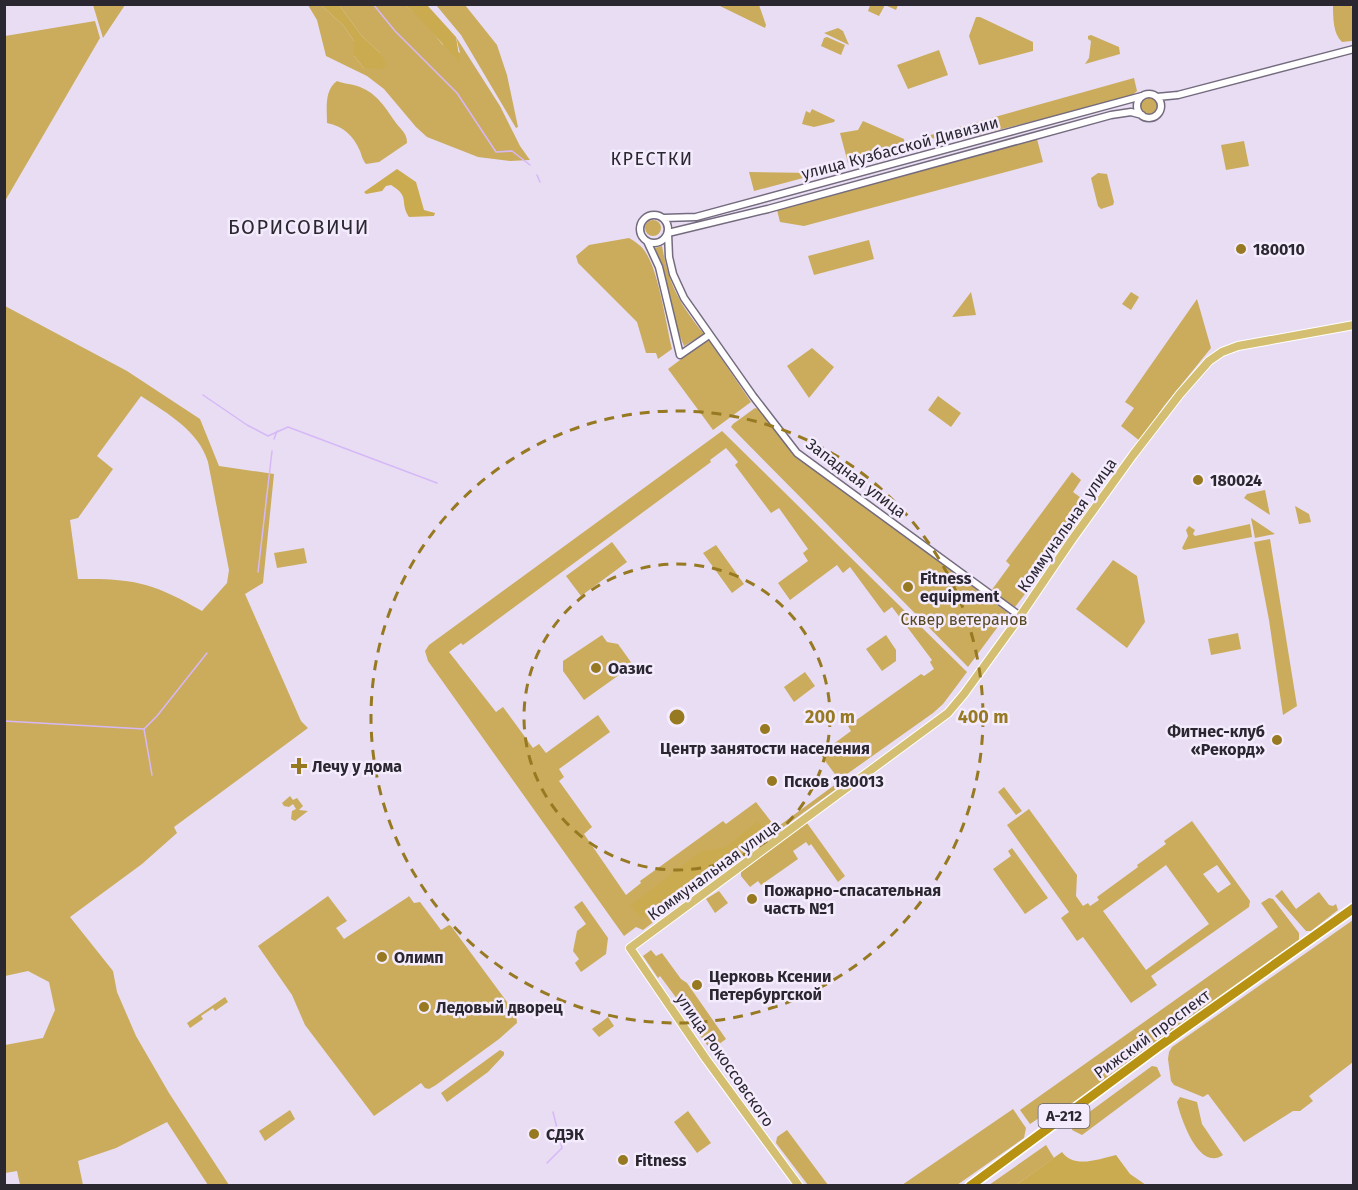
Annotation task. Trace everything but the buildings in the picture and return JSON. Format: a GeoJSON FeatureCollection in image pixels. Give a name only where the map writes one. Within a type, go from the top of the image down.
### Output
{"type":"FeatureCollection","features":[{"type":"Feature","properties":{"kind":"highway","name":"Рижский проспект"},"geometry":{"type":"LineString","coordinates":[[970,1185],[1353,908]]}},
{"type":"Feature","properties":{"kind":"main road","name":"Коммунальная улица"},"geometry":{"type":"LineString","coordinates":[[630,948],[943,717],[964,694],[1133,455],[1180,394],[1212,358],[1229,349],[1254,342],[1353,325]]}},
{"type":"Feature","properties":{"kind":"main road","name":"улица Рокоссовского"},"geometry":{"type":"LineString","coordinates":[[630,948],[706,1059],[799,1185]]}},
{"type":"Feature","properties":{"kind":"street","name":"улица Кузбасской Дивизии"},"geometry":{"type":"LineString","coordinates":[[664,218],[696,217],[1142,96],[1178,95],[1353,49]]}},
{"type":"Feature","properties":{"kind":"street","name":"улица Кузбасской Дивизии"},"geometry":{"type":"LineString","coordinates":[[668,233],[768,209],[1111,115],[1131,112],[1153,117],[1178,95]]}},
{"type":"Feature","properties":{"kind":"street"},"geometry":{"type":"LineString","coordinates":[[1142,96],[1138,105],[1142,115]]}},
{"type":"Feature","properties":{"kind":"street"},"geometry":{"type":"LineString","coordinates":[[1157,97],[1161,108]]}},
{"type":"Feature","properties":{"kind":"street"},"geometry":{"type":"LineString","coordinates":[[647,241],[661,242],[668,233],[664,218],[653,214],[648,215],[641,221],[641,235],[647,241],[659,267],[680,355],[709,335]]}},
{"type":"Feature","properties":{"kind":"street","name":"Западная улица"},"geometry":{"type":"LineString","coordinates":[[668,233],[669,257],[673,274],[688,305],[797,453],[1020,616]]}},
{"type":"Feature","properties":{"kind":"green space"},"geometry":{"type":"Polygon","coordinates":[[[871,4],[898,5],[896,10],[885,5],[879,16],[868,11],[871,4]]]}},
{"type":"Feature","properties":{"kind":"green space"},"geometry":{"type":"Polygon","coordinates":[[[1333,4],[1351,5],[1354,15],[1352,41],[1342,42],[1339,39],[1334,25],[1333,4]]]}},
{"type":"Feature","properties":{"kind":"green space"},"geometry":{"type":"Polygon","coordinates":[[[93,5],[125,5],[103,38],[93,5]]]}},
{"type":"Feature","properties":{"kind":"green space"},"geometry":{"type":"Polygon","coordinates":[[[308,5],[321,5],[343,25],[354,41],[354,56],[364,68],[380,53],[362,36],[339,5],[405,5],[424,21],[442,44],[460,53],[456,37],[500,106],[520,146],[530,160],[510,161],[478,157],[427,137],[384,89],[367,76],[326,56],[317,20],[308,5]]]}},
{"type":"Feature","properties":{"kind":"green space"},"geometry":{"type":"Polygon","coordinates":[[[436,5],[465,5],[497,45],[507,75],[518,127],[516,128],[461,35],[436,5]]]}},
{"type":"Feature","properties":{"kind":"green space"},"geometry":{"type":"Polygon","coordinates":[[[759,5],[765,28],[720,6],[759,5]]]}},
{"type":"Feature","properties":{"kind":"green space"},"geometry":{"type":"Polygon","coordinates":[[[976,17],[1033,42],[1033,51],[979,65],[969,36],[976,17]]]}},
{"type":"Feature","properties":{"kind":"green space"},"geometry":{"type":"Polygon","coordinates":[[[95,21],[100,38],[5,201],[5,36],[95,21]]]}},
{"type":"Feature","properties":{"kind":"green space"},"geometry":{"type":"Polygon","coordinates":[[[838,28],[843,31],[849,45],[824,33],[838,28]]]}},
{"type":"Feature","properties":{"kind":"green space"},"geometry":{"type":"Polygon","coordinates":[[[1091,35],[1119,47],[1120,54],[1085,64],[1089,58],[1091,41],[1088,36],[1091,35]]]}},
{"type":"Feature","properties":{"kind":"green space"},"geometry":{"type":"Polygon","coordinates":[[[827,37],[845,45],[841,55],[821,46],[824,38],[827,37]]]}},
{"type":"Feature","properties":{"kind":"green space"},"geometry":{"type":"Polygon","coordinates":[[[939,50],[948,75],[908,89],[897,65],[939,50]]]}},
{"type":"Feature","properties":{"kind":"green space"},"geometry":{"type":"Polygon","coordinates":[[[1134,78],[1137,91],[1130,97],[946,143],[927,136],[1134,78]]]}},
{"type":"Feature","properties":{"kind":"green space"},"geometry":{"type":"Polygon","coordinates":[[[337,81],[360,87],[377,98],[404,132],[407,143],[379,162],[366,164],[351,136],[338,126],[327,123],[328,95],[337,81]]]}},
{"type":"Feature","properties":{"kind":"green space"},"geometry":{"type":"Polygon","coordinates":[[[1149,97],[1155,100],[1158,106],[1155,112],[1149,115],[1143,112],[1140,106],[1143,100],[1149,97]]]}},
{"type":"Feature","properties":{"kind":"green space"},"geometry":{"type":"Polygon","coordinates":[[[812,109],[835,120],[834,122],[814,127],[802,124],[806,111],[810,113],[812,109]]]}},
{"type":"Feature","properties":{"kind":"green space"},"geometry":{"type":"Polygon","coordinates":[[[863,121],[904,139],[905,146],[848,163],[840,133],[858,130],[863,121]]]}},
{"type":"Feature","properties":{"kind":"green space"},"geometry":{"type":"Polygon","coordinates":[[[1037,139],[1043,162],[804,226],[780,222],[776,206],[1037,139]]]}},
{"type":"Feature","properties":{"kind":"green space"},"geometry":{"type":"Polygon","coordinates":[[[1244,141],[1249,166],[1226,170],[1221,145],[1244,141]]]}},
{"type":"Feature","properties":{"kind":"green space"},"geometry":{"type":"Polygon","coordinates":[[[749,172],[815,173],[818,174],[754,191],[749,172]]]}},
{"type":"Feature","properties":{"kind":"green space"},"geometry":{"type":"Polygon","coordinates":[[[1098,173],[1107,174],[1114,202],[1113,205],[1101,209],[1098,206],[1091,178],[1098,173]]]}},
{"type":"Feature","properties":{"kind":"green space"},"geometry":{"type":"Polygon","coordinates":[[[653,220],[661,228],[653,236],[645,228],[653,220]]]}},
{"type":"Feature","properties":{"kind":"green space"},"geometry":{"type":"Polygon","coordinates":[[[629,238],[643,248],[651,262],[662,299],[672,349],[658,359],[656,353],[646,353],[637,322],[578,263],[576,256],[589,245],[629,238]]]}},
{"type":"Feature","properties":{"kind":"green space"},"geometry":{"type":"Polygon","coordinates":[[[869,240],[874,259],[814,275],[808,256],[869,240]]]}},
{"type":"Feature","properties":{"kind":"green space"},"geometry":{"type":"Polygon","coordinates":[[[662,246],[676,293],[704,334],[684,346],[675,322],[655,248],[662,246]]]}},
{"type":"Feature","properties":{"kind":"green space"},"geometry":{"type":"Polygon","coordinates":[[[971,292],[976,315],[952,317],[971,292]]]}},
{"type":"Feature","properties":{"kind":"green space"},"geometry":{"type":"Polygon","coordinates":[[[1131,292],[1139,297],[1131,310],[1122,304],[1131,292]]]}},
{"type":"Feature","properties":{"kind":"green space"},"geometry":{"type":"Polygon","coordinates":[[[1197,299],[1211,348],[1164,406],[1140,441],[1121,426],[1134,408],[1125,402],[1197,299]]]}},
{"type":"Feature","properties":{"kind":"green space"},"geometry":{"type":"Polygon","coordinates":[[[5,306],[127,371],[200,419],[219,466],[274,474],[263,583],[245,594],[301,721],[308,728],[174,827],[177,833],[142,864],[70,917],[113,971],[117,992],[136,1036],[169,1093],[229,1185],[208,1185],[167,1122],[116,1148],[78,1161],[83,1185],[20,1185],[17,1171],[5,1173],[5,1045],[43,1038],[55,1010],[49,982],[28,971],[5,976],[5,306]],[[141,396],[97,456],[113,469],[78,518],[70,520],[78,579],[129,581],[143,584],[170,594],[202,611],[227,583],[229,570],[208,462],[204,451],[190,432],[141,396]]]}},
{"type":"Feature","properties":{"kind":"green space"},"geometry":{"type":"Polygon","coordinates":[[[708,339],[751,402],[713,430],[668,369],[708,339]]]}},
{"type":"Feature","properties":{"kind":"green space"},"geometry":{"type":"Polygon","coordinates":[[[812,348],[834,367],[809,398],[787,366],[812,348]]]}},
{"type":"Feature","properties":{"kind":"green space"},"geometry":{"type":"Polygon","coordinates":[[[938,396],[961,413],[951,427],[928,410],[938,396]]]}},
{"type":"Feature","properties":{"kind":"green space","name":"Сквер ветеранов"},"geometry":{"type":"Polygon","coordinates":[[[755,408],[762,410],[797,457],[1008,613],[968,667],[731,427],[755,408]]]}},
{"type":"Feature","properties":{"kind":"green space"},"geometry":{"type":"Polygon","coordinates":[[[722,431],[967,672],[943,704],[847,774],[850,779],[717,875],[713,870],[674,899],[677,904],[643,930],[636,927],[624,936],[428,661],[425,651],[429,645],[722,431]],[[726,448],[710,460],[711,462],[463,645],[461,643],[449,652],[496,712],[503,707],[533,748],[539,744],[546,753],[598,715],[610,732],[559,769],[564,777],[559,781],[592,827],[584,834],[626,895],[641,883],[640,881],[723,821],[726,824],[756,802],[776,828],[840,781],[820,754],[851,731],[848,726],[921,674],[924,676],[934,669],[930,662],[932,660],[892,607],[884,613],[850,567],[843,573],[837,565],[790,600],[778,583],[808,561],[803,553],[808,549],[779,508],[771,513],[735,465],[738,462],[726,448]]]}},
{"type":"Feature","properties":{"kind":"green space"},"geometry":{"type":"Polygon","coordinates":[[[1072,472],[1081,480],[1073,492],[1092,506],[1015,607],[991,591],[1010,565],[1006,561],[1072,472]]]}},
{"type":"Feature","properties":{"kind":"green space"},"geometry":{"type":"Polygon","coordinates":[[[1265,490],[1270,515],[1244,498],[1247,494],[1265,490]]]}},
{"type":"Feature","properties":{"kind":"green space"},"geometry":{"type":"Polygon","coordinates":[[[1295,506],[1309,514],[1311,522],[1299,524],[1295,506]]]}},
{"type":"Feature","properties":{"kind":"green space"},"geometry":{"type":"Polygon","coordinates":[[[1251,518],[1275,534],[1255,538],[1251,518]]]}},
{"type":"Feature","properties":{"kind":"green space"},"geometry":{"type":"Polygon","coordinates":[[[1250,524],[1252,537],[1184,550],[1182,548],[1188,536],[1186,530],[1189,526],[1195,530],[1193,534],[1195,536],[1250,524]]]}},
{"type":"Feature","properties":{"kind":"green space"},"geometry":{"type":"Polygon","coordinates":[[[1270,539],[1297,706],[1283,715],[1269,620],[1254,542],[1270,539]]]}},
{"type":"Feature","properties":{"kind":"green space"},"geometry":{"type":"Polygon","coordinates":[[[612,542],[627,562],[581,596],[566,576],[612,542]]]}},
{"type":"Feature","properties":{"kind":"green space"},"geometry":{"type":"Polygon","coordinates":[[[716,545],[744,584],[732,593],[703,553],[716,545]]]}},
{"type":"Feature","properties":{"kind":"green space"},"geometry":{"type":"Polygon","coordinates":[[[304,548],[307,563],[277,568],[274,553],[304,548]]]}},
{"type":"Feature","properties":{"kind":"green space"},"geometry":{"type":"Polygon","coordinates":[[[1113,560],[1137,576],[1145,622],[1127,648],[1076,609],[1113,560]]]}},
{"type":"Feature","properties":{"kind":"green space"},"geometry":{"type":"Polygon","coordinates":[[[1238,633],[1241,649],[1211,655],[1208,639],[1238,633]]]}},
{"type":"Feature","properties":{"kind":"green space","name":"Оазис"},"geometry":{"type":"Polygon","coordinates":[[[602,635],[607,642],[618,644],[633,665],[584,700],[563,671],[563,661],[602,635]]]}},
{"type":"Feature","properties":{"kind":"green space"},"geometry":{"type":"Polygon","coordinates":[[[886,635],[896,650],[896,661],[882,671],[866,649],[886,635]]]}},
{"type":"Feature","properties":{"kind":"green space"},"geometry":{"type":"Polygon","coordinates":[[[805,672],[815,686],[794,702],[784,687],[805,672]]]}},
{"type":"Feature","properties":{"kind":"green space"},"geometry":{"type":"Polygon","coordinates":[[[1004,787],[1022,811],[1016,815],[998,792],[1004,787]]]}},
{"type":"Feature","properties":{"kind":"green space"},"geometry":{"type":"Polygon","coordinates":[[[290,796],[293,800],[297,798],[303,806],[299,810],[308,811],[295,821],[291,819],[292,811],[296,809],[293,804],[289,807],[282,803],[290,796]]]}},
{"type":"Feature","properties":{"kind":"green space"},"geometry":{"type":"Polygon","coordinates":[[[1029,809],[1077,875],[1076,896],[1083,906],[1088,903],[1090,906],[1099,900],[1097,897],[1166,844],[1164,841],[1192,821],[1250,901],[1249,907],[1151,976],[1157,985],[1131,1003],[1083,937],[1077,941],[1061,918],[1069,912],[1007,825],[1029,809]],[[1166,865],[1103,911],[1146,970],[1209,924],[1166,865]],[[1217,865],[1203,874],[1218,893],[1231,884],[1217,865]]]}},
{"type":"Feature","properties":{"kind":"green space"},"geometry":{"type":"Polygon","coordinates":[[[807,823],[845,876],[838,882],[811,844],[809,846],[806,842],[793,851],[798,859],[761,885],[758,881],[750,887],[741,876],[741,870],[807,823]]]}},
{"type":"Feature","properties":{"kind":"green space"},"geometry":{"type":"Polygon","coordinates":[[[1012,848],[1048,898],[1025,914],[993,869],[1011,856],[1008,851],[1012,848]]]}},
{"type":"Feature","properties":{"kind":"green space"},"geometry":{"type":"Polygon","coordinates":[[[1282,890],[1296,909],[1319,892],[1329,905],[1336,904],[1338,910],[1311,931],[1306,931],[1275,896],[1282,890]]]}},
{"type":"Feature","properties":{"kind":"green space"},"geometry":{"type":"Polygon","coordinates":[[[719,891],[728,903],[715,913],[706,899],[719,891]]]}},
{"type":"Feature","properties":{"kind":"green space"},"geometry":{"type":"Polygon","coordinates":[[[328,896],[347,921],[336,928],[344,939],[409,896],[414,903],[420,902],[441,930],[451,926],[516,1014],[517,1023],[436,1085],[429,1089],[421,1083],[374,1116],[305,1025],[292,995],[258,946],[328,896]]]}},
{"type":"Feature","properties":{"kind":"green space"},"geometry":{"type":"Polygon","coordinates":[[[1269,898],[1273,899],[1299,933],[1299,940],[1066,1108],[1060,1104],[1030,1124],[1020,1110],[1278,927],[1261,903],[1269,898]]]}},
{"type":"Feature","properties":{"kind":"green space"},"geometry":{"type":"Polygon","coordinates":[[[582,901],[608,938],[606,954],[581,972],[575,963],[579,959],[573,951],[577,931],[586,924],[574,907],[582,901]]]}},
{"type":"Feature","properties":{"kind":"green space"},"geometry":{"type":"Polygon","coordinates":[[[1353,920],[1353,1062],[1309,1096],[1313,1101],[1300,1111],[1293,1111],[1244,1142],[1208,1094],[1203,1097],[1174,1085],[1171,1081],[1169,1052],[1172,1047],[1353,920]]]}},
{"type":"Feature","properties":{"kind":"green space"},"geometry":{"type":"Polygon","coordinates":[[[651,950],[656,956],[662,953],[681,979],[687,983],[726,1039],[711,1050],[689,1022],[692,1019],[643,956],[651,950]]]}},
{"type":"Feature","properties":{"kind":"green space"},"geometry":{"type":"Polygon","coordinates":[[[225,997],[228,1002],[215,1011],[213,1008],[201,1016],[203,1019],[190,1028],[187,1023],[225,997]]]}},
{"type":"Feature","properties":{"kind":"green space"},"geometry":{"type":"Polygon","coordinates":[[[608,1017],[614,1026],[599,1037],[592,1029],[608,1017]]]}},
{"type":"Feature","properties":{"kind":"green space"},"geometry":{"type":"Polygon","coordinates":[[[500,1050],[504,1052],[504,1055],[488,1072],[447,1102],[441,1093],[500,1050]]]}},
{"type":"Feature","properties":{"kind":"green space"},"geometry":{"type":"Polygon","coordinates":[[[1152,1066],[1157,1067],[1161,1076],[1082,1135],[1072,1130],[1073,1124],[1152,1066]]]}},
{"type":"Feature","properties":{"kind":"green space"},"geometry":{"type":"Polygon","coordinates":[[[1180,1097],[1197,1102],[1202,1124],[1223,1155],[1214,1158],[1206,1156],[1199,1150],[1182,1120],[1177,1102],[1180,1097]]]}},
{"type":"Feature","properties":{"kind":"green space"},"geometry":{"type":"Polygon","coordinates":[[[1013,1109],[1026,1128],[1024,1138],[957,1185],[902,1185],[1013,1109]]]}},
{"type":"Feature","properties":{"kind":"green space"},"geometry":{"type":"Polygon","coordinates":[[[290,1110],[295,1119],[265,1141],[259,1131],[290,1110]]]}},
{"type":"Feature","properties":{"kind":"green space"},"geometry":{"type":"Polygon","coordinates":[[[688,1111],[711,1143],[697,1153],[674,1122],[688,1111]]]}},
{"type":"Feature","properties":{"kind":"green space"},"geometry":{"type":"Polygon","coordinates":[[[787,1130],[828,1185],[808,1185],[776,1143],[777,1137],[787,1130]]]}},
{"type":"Feature","properties":{"kind":"green space"},"geometry":{"type":"Polygon","coordinates":[[[1046,1145],[1054,1158],[1016,1185],[989,1185],[1046,1145]]]}},
{"type":"Feature","properties":{"kind":"shaded area"},"geometry":{"type":"Polygon","coordinates":[[[321,5],[339,5],[362,36],[380,53],[386,64],[383,69],[364,68],[354,56],[354,41],[343,25],[321,5]]]}},
{"type":"Feature","properties":{"kind":"shaded area"},"geometry":{"type":"Polygon","coordinates":[[[405,5],[427,5],[456,37],[460,62],[419,18],[405,5]]]}},
{"type":"Feature","properties":{"kind":"shaded area"},"geometry":{"type":"Polygon","coordinates":[[[397,169],[416,182],[424,210],[435,213],[434,216],[409,217],[403,196],[391,185],[386,186],[382,191],[366,194],[364,192],[397,169]]]}},
{"type":"Feature","properties":{"kind":"shaded area"},"geometry":{"type":"Polygon","coordinates":[[[757,822],[766,829],[642,918],[630,906],[700,852],[726,847],[757,822]]]}},
{"type":"Feature","properties":{"kind":"shaded area"},"geometry":{"type":"Polygon","coordinates":[[[1062,1152],[1073,1160],[1080,1161],[1116,1155],[1130,1174],[1146,1185],[1016,1185],[1062,1152]]]}},
{"type":"Feature","properties":{"kind":"waterway"},"geometry":{"type":"LineString","coordinates":[[373,4],[395,31],[457,93],[496,152],[512,151],[530,165]]}},
{"type":"Feature","properties":{"kind":"waterway"},"geometry":{"type":"LineString","coordinates":[[537,175],[540,182]]}},
{"type":"Feature","properties":{"kind":"waterway"},"geometry":{"type":"LineString","coordinates":[[203,395],[247,425],[268,436],[288,427],[437,483]]}},
{"type":"Feature","properties":{"kind":"waterway"},"geometry":{"type":"LineString","coordinates":[[274,439],[277,431]]}},
{"type":"Feature","properties":{"kind":"waterway"},"geometry":{"type":"LineString","coordinates":[[258,572],[272,451]]}},
{"type":"Feature","properties":{"kind":"waterway"},"geometry":{"type":"LineString","coordinates":[[152,775],[144,729],[207,653]]}},
{"type":"Feature","properties":{"kind":"waterway"},"geometry":{"type":"LineString","coordinates":[[4,721],[144,729]]}},
{"type":"Feature","properties":{"kind":"waterway"},"geometry":{"type":"LineString","coordinates":[[547,1163],[562,1148],[553,1112]]}},
{"type":"Feature","properties":{"kind":"place","name":"180010"},"geometry":{"type":"Point","coordinates":[1241,249]}},
{"type":"Feature","properties":{"kind":"place","name":"180024"},"geometry":{"type":"Point","coordinates":[1198,480]}},
{"type":"Feature","properties":{"kind":"place","name":"Fitness equipment"},"geometry":{"type":"Point","coordinates":[908,587]}},
{"type":"Feature","properties":{"kind":"place","name":"Оазис"},"geometry":{"type":"Point","coordinates":[596,668]}},
{"type":"Feature","properties":{"kind":"place","name":"Центр занятости населения"},"geometry":{"type":"Point","coordinates":[765,729]}},
{"type":"Feature","properties":{"kind":"place","name":"Фитнес-клуб «Рекорд»"},"geometry":{"type":"Point","coordinates":[1277,740]}},
{"type":"Feature","properties":{"kind":"place","name":"Лечу у дома"},"geometry":{"type":"Point","coordinates":[299,766]}},
{"type":"Feature","properties":{"kind":"place","name":"Псков 180013"},"geometry":{"type":"Point","coordinates":[772,781]}},
{"type":"Feature","properties":{"kind":"place","name":"Пожарно-спасательная часть №1"},"geometry":{"type":"Point","coordinates":[752,899]}},
{"type":"Feature","properties":{"kind":"place","name":"Олимп"},"geometry":{"type":"Point","coordinates":[382,957]}},
{"type":"Feature","properties":{"kind":"place","name":"Церковь Ксении Петербургской"},"geometry":{"type":"Point","coordinates":[697,985]}},
{"type":"Feature","properties":{"kind":"place","name":"Ледовый дворец"},"geometry":{"type":"Point","coordinates":[424,1007]}},
{"type":"Feature","properties":{"kind":"place","name":"СДЭК"},"geometry":{"type":"Point","coordinates":[534,1134]}},
{"type":"Feature","properties":{"kind":"place","name":"Fitness"},"geometry":{"type":"Point","coordinates":[623,1160]}},
{"type":"Feature","properties":{"kind":"district","name":"КРЕСТКИ"},"geometry":{"type":"Point","coordinates":[652,159]}},
{"type":"Feature","properties":{"kind":"district","name":"БОРИСОВИЧИ"},"geometry":{"type":"Point","coordinates":[299,227]}}]}
